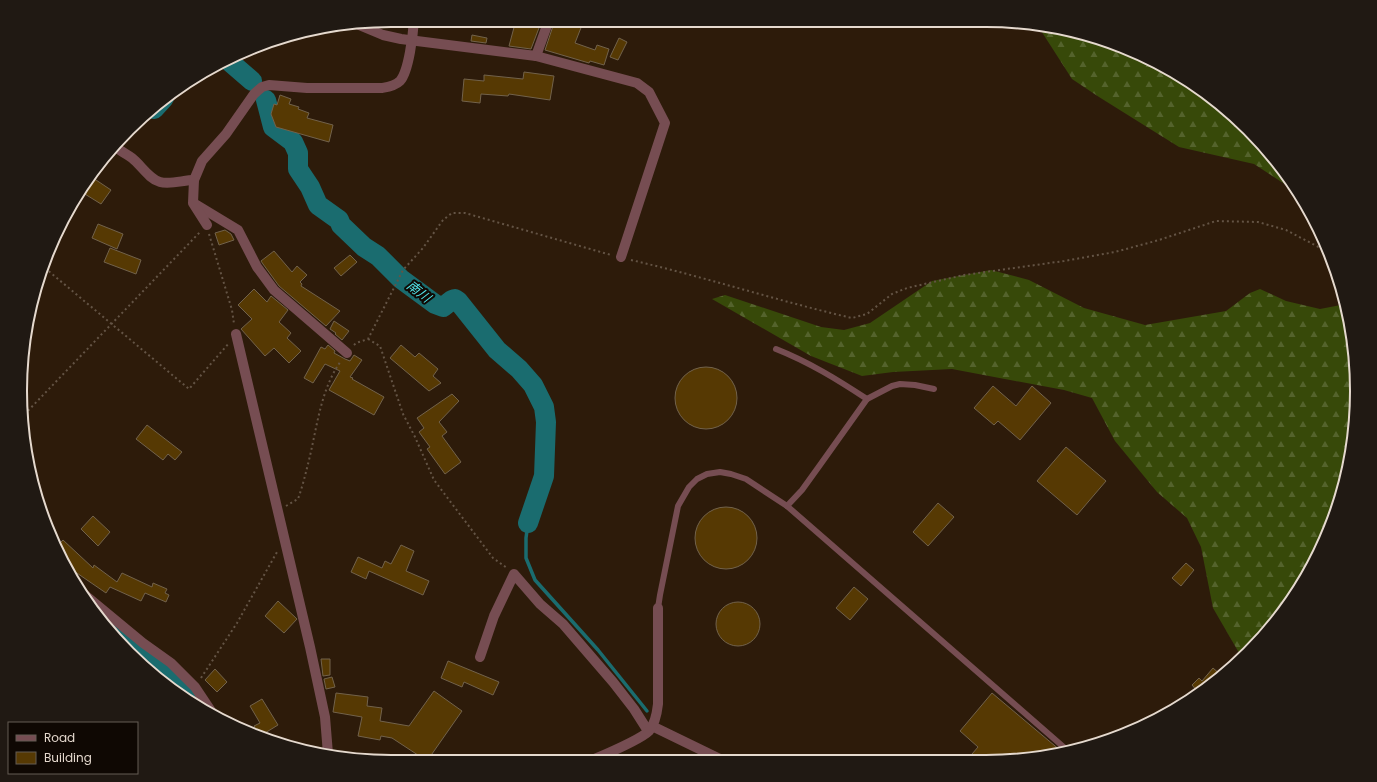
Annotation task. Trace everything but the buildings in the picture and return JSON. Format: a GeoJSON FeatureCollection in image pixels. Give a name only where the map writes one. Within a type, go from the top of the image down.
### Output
{"type":"FeatureCollection","features":[{"type":"Feature","properties":{"kind":"street"},"geometry":{"type":"LineString","coordinates":[[207,226],[193,204],[194,180],[202,161],[226,134],[254,94],[262,87],[269,85],[307,88],[382,88],[392,86],[400,81],[405,70],[412,41],[413,27]]}},
{"type":"Feature","properties":{"kind":"street"},"geometry":{"type":"LineString","coordinates":[[536,56],[546,27]]}},
{"type":"Feature","properties":{"kind":"street"},"geometry":{"type":"LineString","coordinates":[[366,28],[383,35],[412,41],[457,45],[536,56],[637,83],[649,92],[665,123],[621,257]]}},
{"type":"Feature","properties":{"kind":"street"},"geometry":{"type":"LineString","coordinates":[[119,149],[160,182],[170,183],[183,180],[194,180]]}},
{"type":"Feature","properties":{"kind":"street"},"geometry":{"type":"LineString","coordinates":[[193,204],[238,230],[257,267],[274,290],[347,353]]}},
{"type":"Feature","properties":{"kind":"street"},"geometry":{"type":"LineString","coordinates":[[236,334],[285,538],[325,717],[328,749]]}},
{"type":"Feature","properties":{"kind":"street"},"geometry":{"type":"LineString","coordinates":[[480,657],[494,616],[514,574],[540,604],[563,624],[650,729],[710,755]]}},
{"type":"Feature","properties":{"kind":"street"},"geometry":{"type":"LineString","coordinates":[[95,604],[143,643],[171,663],[195,687],[207,705]]}},
{"type":"Feature","properties":{"kind":"street"},"geometry":{"type":"LineString","coordinates":[[601,755],[650,729],[656,714],[658,704],[658,608]]}},
{"type":"Feature","properties":{"kind":"lane"},"geometry":{"type":"LineString","coordinates":[[776,349],[831,376],[867,399]]}},
{"type":"Feature","properties":{"kind":"lane"},"geometry":{"type":"LineString","coordinates":[[787,506],[802,490],[867,399],[892,386],[900,384],[934,389]]}},
{"type":"Feature","properties":{"kind":"lane"},"geometry":{"type":"LineString","coordinates":[[658,608],[678,506],[688,487],[697,479],[707,474],[720,472],[746,479],[787,506],[1063,747]]}},
{"type":"Feature","properties":{"kind":"path"},"geometry":{"type":"LineString","coordinates":[[278,510],[298,499],[308,464],[321,406],[329,381],[339,363],[356,343],[368,339],[403,270],[423,248],[443,220],[452,213],[465,213],[621,257],[684,272],[714,282],[852,318],[867,314],[892,294],[907,288],[964,275],[1116,252],[1160,240],[1216,221],[1258,222],[1286,230],[1320,248]]}},
{"type":"Feature","properties":{"kind":"path"},"geometry":{"type":"LineString","coordinates":[[28,411],[112,325],[207,226],[232,310],[236,334],[189,389],[112,325],[48,270]]}},
{"type":"Feature","properties":{"kind":"path"},"geometry":{"type":"LineString","coordinates":[[368,339],[380,346],[403,414],[434,480],[493,558],[503,564],[514,574]]}},
{"type":"Feature","properties":{"kind":"path"},"geometry":{"type":"LineString","coordinates":[[195,687],[237,623],[285,538]]}},
{"type":"Feature","properties":{"kind":"green space"},"geometry":{"type":"Polygon","coordinates":[[[1041,31],[1080,39],[1103,46],[1147,65],[1188,88],[1226,117],[1260,151],[1286,185],[1254,164],[1179,147],[1072,79],[1041,31]]]}},
{"type":"Feature","properties":{"kind":"green space"},"geometry":{"type":"Polygon","coordinates":[[[991,270],[1029,280],[1084,308],[1145,325],[1226,311],[1250,293],[1260,289],[1286,301],[1320,309],[1340,305],[1347,343],[1350,391],[1347,439],[1338,485],[1322,530],[1301,573],[1275,613],[1239,652],[1213,608],[1201,547],[1187,518],[1157,492],[1115,441],[1092,398],[1064,390],[952,369],[893,372],[862,376],[811,356],[712,299],[725,295],[821,327],[844,330],[870,323],[932,281],[991,270]]]}},
{"type":"Feature","properties":{"kind":"waterway","name":"南川"},"geometry":{"type":"LineString","coordinates":[[232,64],[252,81]]}},
{"type":"Feature","properties":{"kind":"waterway","name":"南川"},"geometry":{"type":"LineString","coordinates":[[266,100],[273,127],[293,142],[298,153],[298,169],[310,187],[318,205],[339,220],[341,225],[364,247],[378,256],[401,279],[435,304],[443,307],[452,300],[455,299],[458,301],[497,350],[519,369],[533,385],[544,407],[546,422],[544,476],[528,523]]}},
{"type":"Feature","properties":{"kind":"waterway"},"geometry":{"type":"LineString","coordinates":[[528,523],[526,558],[535,580],[598,650],[647,711]]}},
{"type":"Feature","properties":{"kind":"waterway"},"geometry":{"type":"LineString","coordinates":[[137,651],[161,670],[173,683]]}}]}
